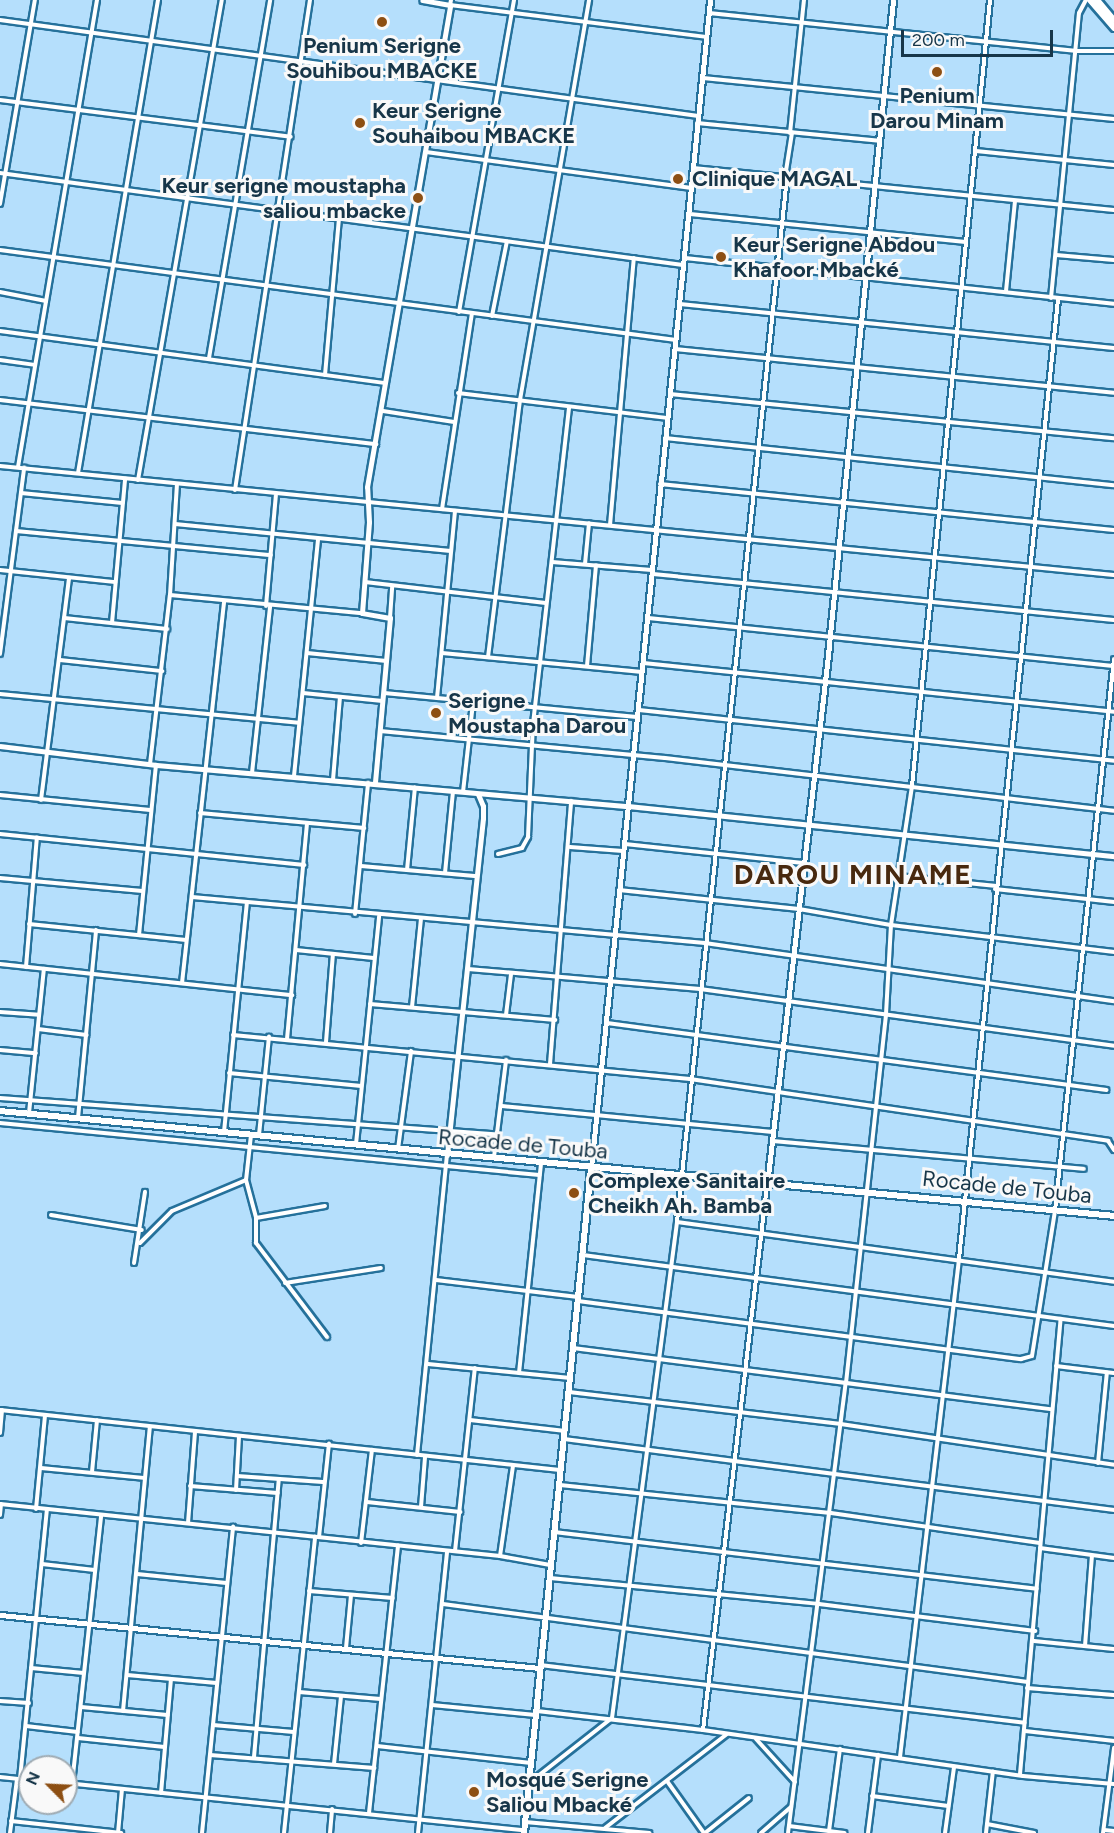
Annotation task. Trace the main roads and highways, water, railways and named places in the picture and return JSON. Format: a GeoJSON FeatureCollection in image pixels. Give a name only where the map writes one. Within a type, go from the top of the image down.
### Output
{"type":"FeatureCollection","features":[{"type":"Feature","properties":{"kind":"main road"},"geometry":{"type":"LineString","coordinates":[[1090,0],[1114,28]]}},
{"type":"Feature","properties":{"kind":"main road"},"geometry":{"type":"LineString","coordinates":[[1097,0],[1114,20]]}},
{"type":"Feature","properties":{"kind":"main road","name":"Rocade de Touba"},"geometry":{"type":"LineString","coordinates":[[0,1111],[591,1169],[1114,1216]]}},
{"type":"Feature","properties":{"kind":"main road"},"geometry":{"type":"LineString","coordinates":[[524,1832],[591,1169]]}},
{"type":"Feature","properties":{"kind":"place","name":"Penium Serigne Souhibou MBACKE"},"geometry":{"type":"Point","coordinates":[382,22]}},
{"type":"Feature","properties":{"kind":"place","name":"Penium Darou Minam"},"geometry":{"type":"Point","coordinates":[937,72]}},
{"type":"Feature","properties":{"kind":"place","name":"Keur Serigne Souhaibou MBACKE"},"geometry":{"type":"Point","coordinates":[360,123]}},
{"type":"Feature","properties":{"kind":"place","name":"Clinique MAGAL"},"geometry":{"type":"Point","coordinates":[678,179]}},
{"type":"Feature","properties":{"kind":"place","name":"Keur serigne moustapha saliou mbacke"},"geometry":{"type":"Point","coordinates":[418,198]}},
{"type":"Feature","properties":{"kind":"place","name":"Keur Serigne Abdou Khafoor Mbacké"},"geometry":{"type":"Point","coordinates":[721,257]}},
{"type":"Feature","properties":{"kind":"place","name":"Serigne Moustapha Darou"},"geometry":{"type":"Point","coordinates":[436,713]}},
{"type":"Feature","properties":{"kind":"place","name":"Complexe Sanitaire Cheikh Ah. Bamba"},"geometry":{"type":"Point","coordinates":[574,1193]}},
{"type":"Feature","properties":{"kind":"place","name":"Mosqué Serigne Saliou Mbacké"},"geometry":{"type":"Point","coordinates":[474,1792]}},
{"type":"Feature","properties":{"kind":"district","name":"DAROU MINAME"},"geometry":{"type":"Point","coordinates":[853,874]}}]}
